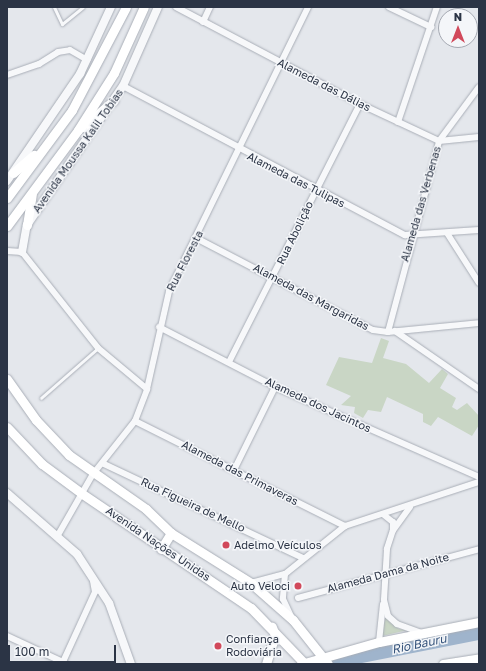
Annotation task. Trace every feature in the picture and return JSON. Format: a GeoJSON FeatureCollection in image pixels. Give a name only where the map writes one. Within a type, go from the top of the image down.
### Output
{"type":"FeatureCollection","features":[{"type":"Feature","properties":{"kind":"main road"},"geometry":{"type":"LineString","coordinates":[[7,198],[72,110],[126,7]]}},
{"type":"Feature","properties":{"kind":"main road"},"geometry":{"type":"LineString","coordinates":[[7,226],[68,145],[114,74],[144,7]]}},
{"type":"Feature","properties":{"kind":"main road"},"geometry":{"type":"LineString","coordinates":[[78,130],[114,100]]}},
{"type":"Feature","properties":{"kind":"main road"},"geometry":{"type":"LineString","coordinates":[[72,110],[72,126],[78,130]]}},
{"type":"Feature","properties":{"kind":"main road"},"geometry":{"type":"LineString","coordinates":[[13,173],[54,136]]}},
{"type":"Feature","properties":{"kind":"main road"},"geometry":{"type":"LineString","coordinates":[[54,136],[66,138],[68,145]]}},
{"type":"Feature","properties":{"kind":"main road"},"geometry":{"type":"LineString","coordinates":[[27,225],[32,194]]}},
{"type":"Feature","properties":{"kind":"main road","name":"Avenida Nações Unidas"},"geometry":{"type":"LineString","coordinates":[[7,379],[51,437],[93,474],[146,509],[171,533],[251,583],[293,620],[326,660]]}},
{"type":"Feature","properties":{"kind":"main road","name":"Avenida Nações Unidas"},"geometry":{"type":"LineString","coordinates":[[7,427],[42,464],[81,493],[161,549],[237,597],[272,626],[304,664]]}},
{"type":"Feature","properties":{"kind":"main road"},"geometry":{"type":"LineString","coordinates":[[161,549],[171,533]]}},
{"type":"Feature","properties":{"kind":"main road"},"geometry":{"type":"LineString","coordinates":[[304,664],[326,660],[379,642],[479,622]]}},
{"type":"Feature","properties":{"kind":"main road"},"geometry":{"type":"LineString","coordinates":[[266,664],[275,635],[272,626]]}},
{"type":"Feature","properties":{"kind":"main road"},"geometry":{"type":"LineString","coordinates":[[443,664],[479,658]]}},
{"type":"Feature","properties":{"kind":"street","name":"Avenida Moussa Kalil Tobias"},"geometry":{"type":"LineString","coordinates":[[22,252],[27,225],[123,86],[158,7]]}},
{"type":"Feature","properties":{"kind":"street","name":"Alameda das Dálias"},"geometry":{"type":"LineString","coordinates":[[176,7],[360,104],[439,141]]}},
{"type":"Feature","properties":{"kind":"street"},"geometry":{"type":"LineString","coordinates":[[203,22],[210,7]]}},
{"type":"Feature","properties":{"kind":"street","name":"Rua Floresta"},"geometry":{"type":"LineString","coordinates":[[58,535],[93,474],[104,464],[135,421],[147,389],[159,327],[169,291],[240,151],[308,7]]}},
{"type":"Feature","properties":{"kind":"street"},"geometry":{"type":"LineString","coordinates":[[390,7],[430,27]]}},
{"type":"Feature","properties":{"kind":"street"},"geometry":{"type":"LineString","coordinates":[[398,122],[438,7]]}},
{"type":"Feature","properties":{"kind":"street"},"geometry":{"type":"LineString","coordinates":[[7,181],[87,60],[110,10]]}},
{"type":"Feature","properties":{"kind":"street"},"geometry":{"type":"LineString","coordinates":[[7,75],[39,64],[58,52],[70,50],[87,60]]}},
{"type":"Feature","properties":{"kind":"street","name":"Alameda das Tulipas"},"geometry":{"type":"LineString","coordinates":[[123,86],[316,191],[412,236]]}},
{"type":"Feature","properties":{"kind":"street","name":"Alameda das Verbenas"},"geometry":{"type":"LineString","coordinates":[[388,332],[412,236],[439,141],[479,87]]}},
{"type":"Feature","properties":{"kind":"street","name":"Rua Abolição"},"geometry":{"type":"LineString","coordinates":[[229,362],[274,278],[360,104]]}},
{"type":"Feature","properties":{"kind":"street"},"geometry":{"type":"LineString","coordinates":[[439,141],[479,137]]}},
{"type":"Feature","properties":{"kind":"street"},"geometry":{"type":"LineString","coordinates":[[412,236],[479,230]]}},
{"type":"Feature","properties":{"kind":"street"},"geometry":{"type":"LineString","coordinates":[[447,232],[479,283]]}},
{"type":"Feature","properties":{"kind":"street","name":"Alameda das Margaridas"},"geometry":{"type":"LineString","coordinates":[[196,238],[373,330],[388,332],[479,322]]}},
{"type":"Feature","properties":{"kind":"street"},"geometry":{"type":"LineString","coordinates":[[7,251],[22,252],[98,348],[147,389]]}},
{"type":"Feature","properties":{"kind":"street","name":"Alameda dos Jacintos"},"geometry":{"type":"LineString","coordinates":[[159,327],[275,387],[479,477]]}},
{"type":"Feature","properties":{"kind":"street"},"geometry":{"type":"LineString","coordinates":[[395,331],[479,389]]}},
{"type":"Feature","properties":{"kind":"street"},"geometry":{"type":"LineString","coordinates":[[234,470],[275,387]]}},
{"type":"Feature","properties":{"kind":"street","name":"Alameda das Primaveras"},"geometry":{"type":"LineString","coordinates":[[135,421],[345,526]]}},
{"type":"Feature","properties":{"kind":"street","name":"Rua Figueira de Mello"},"geometry":{"type":"LineString","coordinates":[[104,464],[304,558]]}},
{"type":"Feature","properties":{"kind":"street"},"geometry":{"type":"LineString","coordinates":[[251,583],[285,574],[345,526],[412,506],[479,482]]}},
{"type":"Feature","properties":{"kind":"street"},"geometry":{"type":"LineString","coordinates":[[7,493],[58,535],[77,554],[109,603],[131,664]]}},
{"type":"Feature","properties":{"kind":"street"},"geometry":{"type":"LineString","coordinates":[[393,530],[412,506]]}},
{"type":"Feature","properties":{"kind":"street"},"geometry":{"type":"LineString","coordinates":[[379,642],[384,600],[384,574],[393,530],[393,522],[384,515]]}},
{"type":"Feature","properties":{"kind":"street","name":"Alameda Dama da Noite"},"geometry":{"type":"LineString","coordinates":[[298,598],[479,549]]}},
{"type":"Feature","properties":{"kind":"street"},"geometry":{"type":"LineString","coordinates":[[285,574],[283,599],[293,620]]}},
{"type":"Feature","properties":{"kind":"street"},"geometry":{"type":"LineString","coordinates":[[7,636],[64,663],[94,592],[93,578]]}},
{"type":"Feature","properties":{"kind":"street"},"geometry":{"type":"LineString","coordinates":[[384,600],[388,616],[397,624],[422,633]]}},
{"type":"Feature","properties":{"kind":"lane"},"geometry":{"type":"LineString","coordinates":[[54,7],[62,24],[83,7]]}},
{"type":"Feature","properties":{"kind":"lane"},"geometry":{"type":"LineString","coordinates":[[41,398],[98,348]]}},
{"type":"Feature","properties":{"kind":"green space"},"geometry":{"type":"Polygon","coordinates":[[[381,338],[389,341],[383,358],[406,364],[429,383],[442,369],[448,374],[440,388],[456,398],[452,407],[457,410],[467,403],[479,416],[479,425],[472,436],[438,417],[431,426],[423,422],[423,414],[387,397],[381,412],[368,410],[363,418],[354,413],[355,407],[341,405],[351,396],[326,385],[339,357],[372,363],[381,338]]]}},
{"type":"Feature","properties":{"kind":"green space"},"geometry":{"type":"Polygon","coordinates":[[[385,617],[399,629],[408,630],[382,636],[385,617]]]}},
{"type":"Feature","properties":{"kind":"water","name":"Rio Bauru"},"geometry":{"type":"Polygon","coordinates":[[[479,625],[479,640],[357,664],[316,664],[367,646],[479,625]]]}},
{"type":"Feature","properties":{"kind":"place","name":"Adelmo Veículos"},"geometry":{"type":"Point","coordinates":[226,545]}},
{"type":"Feature","properties":{"kind":"place","name":"Auto Veloci"},"geometry":{"type":"Point","coordinates":[298,586]}},
{"type":"Feature","properties":{"kind":"place","name":"Confiança Rodoviária"},"geometry":{"type":"Point","coordinates":[218,646]}}]}
